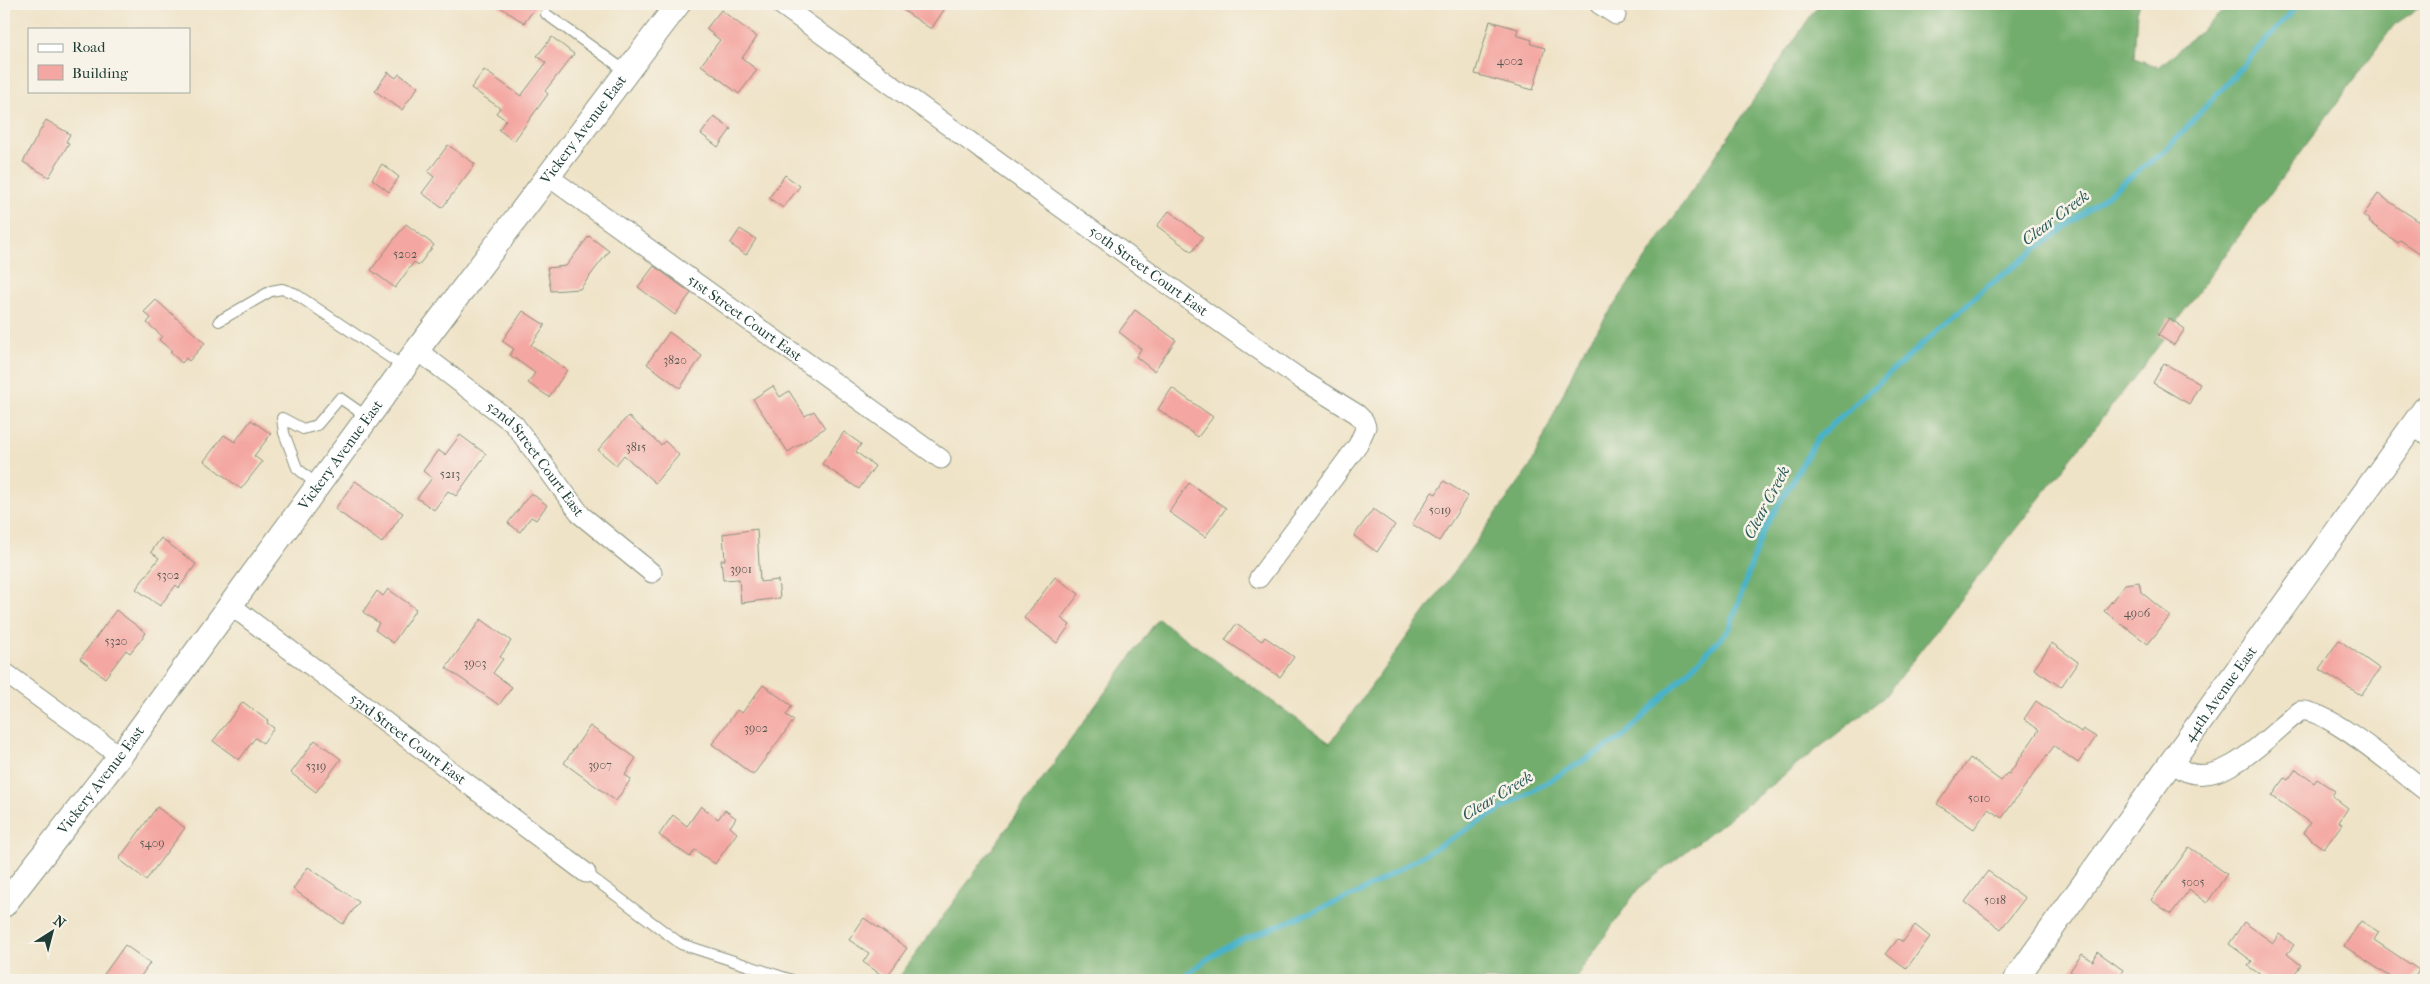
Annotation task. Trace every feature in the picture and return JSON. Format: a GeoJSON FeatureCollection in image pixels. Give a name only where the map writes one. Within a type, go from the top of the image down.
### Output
{"type":"FeatureCollection","features":[{"type":"Feature","properties":{"kind":"street","name":"Vickery Avenue East"},"geometry":{"type":"LineString","coordinates":[[4,905],[120,756],[367,417],[678,4]]}},
{"type":"Feature","properties":{"kind":"street","name":"50th Street Court East"},"geometry":{"type":"LineString","coordinates":[[780,4],[1211,316],[1302,380],[1362,418],[1365,430],[1358,446],[1258,578]]}},
{"type":"Feature","properties":{"kind":"street"},"geometry":{"type":"LineString","coordinates":[[1599,4],[1616,15]]}},
{"type":"Feature","properties":{"kind":"street","name":"51st Street Court East"},"geometry":{"type":"LineString","coordinates":[[549,177],[941,459]]}},
{"type":"Feature","properties":{"kind":"street","name":"52nd Street Court East"},"geometry":{"type":"LineString","coordinates":[[411,358],[514,424],[582,515],[652,573]]}},
{"type":"Feature","properties":{"kind":"street","name":"44th Avenue East"},"geometry":{"type":"LineString","coordinates":[[2015,980],[2171,761],[2419,431],[2426,407]]}},
{"type":"Feature","properties":{"kind":"street","name":"53rd Street Court East"},"geometry":{"type":"LineString","coordinates":[[229,604],[586,873]]}},
{"type":"Feature","properties":{"kind":"street"},"geometry":{"type":"LineString","coordinates":[[4,672],[120,756]]}},
{"type":"Feature","properties":{"kind":"street"},"geometry":{"type":"LineString","coordinates":[[2171,761],[2188,772],[2215,774],[2231,766],[2296,715],[2306,710],[2321,715],[2342,728],[2426,791]]}},
{"type":"Feature","properties":{"kind":"lane"},"geometry":{"type":"LineString","coordinates":[[546,14],[628,72]]}},
{"type":"Feature","properties":{"kind":"lane"},"geometry":{"type":"LineString","coordinates":[[219,321],[271,291],[282,289],[294,293],[411,358]]}},
{"type":"Feature","properties":{"kind":"lane"},"geometry":{"type":"LineString","coordinates":[[317,485],[297,468],[284,433],[282,418],[303,429],[317,426],[340,398],[367,417]]}},
{"type":"Feature","properties":{"kind":"lane"},"geometry":{"type":"LineString","coordinates":[[586,873],[681,944],[792,980]]}},
{"type":"Feature","properties":{"kind":"green space"},"geometry":{"type":"Polygon","coordinates":[[[1823,4],[2140,4],[2137,12],[2134,58],[2159,67],[2231,4],[2425,4],[2394,25],[2151,356],[1884,697],[1638,889],[1574,980],[897,980],[1158,619],[1330,743],[1530,467],[1581,354],[1816,8],[1823,4]]]}},
{"type":"Feature","properties":{"kind":"building"},"geometry":{"type":"Polygon","coordinates":[[[496,4],[538,4],[524,23],[496,4]]]}},
{"type":"Feature","properties":{"kind":"building"},"geometry":{"type":"Polygon","coordinates":[[[894,4],[948,4],[931,29],[894,4]]]}},
{"type":"Feature","properties":{"kind":"building"},"geometry":{"type":"Polygon","coordinates":[[[721,10],[757,37],[742,58],[757,70],[739,94],[701,65],[720,40],[706,29],[721,10]]]}},
{"type":"Feature","properties":{"kind":"building"},"geometry":{"type":"Polygon","coordinates":[[[1490,21],[1518,29],[1516,35],[1532,40],[1531,44],[1545,48],[1533,90],[1475,74],[1490,21]]]}},
{"type":"Feature","properties":{"kind":"building"},"geometry":{"type":"Polygon","coordinates":[[[552,37],[574,54],[545,91],[548,94],[514,141],[499,130],[506,120],[496,113],[500,108],[471,88],[484,70],[521,96],[546,63],[537,56],[552,37]]]}},
{"type":"Feature","properties":{"kind":"building"},"geometry":{"type":"Polygon","coordinates":[[[388,72],[396,78],[399,74],[418,87],[402,110],[375,91],[388,72]]]}},
{"type":"Feature","properties":{"kind":"building"},"geometry":{"type":"Polygon","coordinates":[[[714,117],[731,129],[718,147],[701,134],[714,117]]]}},
{"type":"Feature","properties":{"kind":"building"},"geometry":{"type":"Polygon","coordinates":[[[46,120],[70,134],[66,142],[69,143],[49,177],[23,162],[46,120]]]}},
{"type":"Feature","properties":{"kind":"building"},"geometry":{"type":"Polygon","coordinates":[[[448,145],[475,164],[442,208],[422,193],[434,177],[428,172],[448,145]]]}},
{"type":"Feature","properties":{"kind":"building"},"geometry":{"type":"Polygon","coordinates":[[[382,164],[399,177],[389,192],[372,179],[382,164]]]}},
{"type":"Feature","properties":{"kind":"building"},"geometry":{"type":"Polygon","coordinates":[[[785,175],[800,186],[783,208],[769,198],[785,175]]]}},
{"type":"Feature","properties":{"kind":"building"},"geometry":{"type":"Polygon","coordinates":[[[2378,194],[2426,226],[2426,257],[2400,240],[2398,243],[2363,216],[2378,194]]]}},
{"type":"Feature","properties":{"kind":"building"},"geometry":{"type":"Polygon","coordinates":[[[1169,211],[1203,237],[1192,252],[1157,226],[1169,211]]]}},
{"type":"Feature","properties":{"kind":"building"},"geometry":{"type":"Polygon","coordinates":[[[406,224],[434,245],[418,266],[414,262],[395,288],[371,270],[406,224]]]}},
{"type":"Feature","properties":{"kind":"building"},"geometry":{"type":"Polygon","coordinates":[[[740,229],[756,239],[746,255],[730,244],[740,229]]]}},
{"type":"Feature","properties":{"kind":"building"},"geometry":{"type":"Polygon","coordinates":[[[589,236],[609,251],[580,289],[551,291],[547,268],[566,266],[589,236]]]}},
{"type":"Feature","properties":{"kind":"building"},"geometry":{"type":"Polygon","coordinates":[[[654,266],[691,293],[675,315],[638,287],[654,266]]]}},
{"type":"Feature","properties":{"kind":"building"},"geometry":{"type":"Polygon","coordinates":[[[156,300],[205,343],[189,361],[186,358],[182,363],[159,340],[162,336],[147,323],[151,318],[144,312],[156,300]]]}},
{"type":"Feature","properties":{"kind":"building"},"geometry":{"type":"Polygon","coordinates":[[[1135,310],[1176,340],[1154,371],[1136,357],[1141,349],[1119,332],[1135,310]]]}},
{"type":"Feature","properties":{"kind":"building"},"geometry":{"type":"Polygon","coordinates":[[[523,311],[545,325],[531,345],[567,370],[549,397],[528,383],[535,373],[510,355],[514,349],[502,341],[523,311]]]}},
{"type":"Feature","properties":{"kind":"building"},"geometry":{"type":"Polygon","coordinates":[[[2169,318],[2185,329],[2174,345],[2158,335],[2169,318]]]}},
{"type":"Feature","properties":{"kind":"building"},"geometry":{"type":"Polygon","coordinates":[[[669,332],[702,356],[680,388],[647,364],[669,332]]]}},
{"type":"Feature","properties":{"kind":"building"},"geometry":{"type":"Polygon","coordinates":[[[2164,363],[2200,384],[2189,404],[2153,383],[2164,363]]]}},
{"type":"Feature","properties":{"kind":"building"},"geometry":{"type":"Polygon","coordinates":[[[773,386],[780,397],[789,391],[805,416],[814,411],[825,428],[788,452],[753,399],[773,386]]]}},
{"type":"Feature","properties":{"kind":"building"},"geometry":{"type":"Polygon","coordinates":[[[1172,388],[1213,417],[1198,437],[1158,409],[1172,388]]]}},
{"type":"Feature","properties":{"kind":"building"},"geometry":{"type":"Polygon","coordinates":[[[628,416],[661,445],[665,441],[679,455],[655,483],[624,455],[616,465],[598,450],[628,416]]]}},
{"type":"Feature","properties":{"kind":"building"},"geometry":{"type":"Polygon","coordinates":[[[251,420],[271,434],[254,456],[262,462],[241,489],[204,461],[224,435],[235,442],[251,420]]]}},
{"type":"Feature","properties":{"kind":"building"},"geometry":{"type":"Polygon","coordinates":[[[844,432],[861,444],[856,452],[875,466],[859,489],[822,464],[844,432]]]}},
{"type":"Feature","properties":{"kind":"building"},"geometry":{"type":"Polygon","coordinates":[[[460,435],[486,454],[456,496],[448,491],[434,510],[417,498],[432,478],[423,471],[438,450],[445,455],[460,435]]]}},
{"type":"Feature","properties":{"kind":"building"},"geometry":{"type":"Polygon","coordinates":[[[355,481],[403,513],[382,543],[335,509],[355,481]]]}},
{"type":"Feature","properties":{"kind":"building"},"geometry":{"type":"Polygon","coordinates":[[[1444,481],[1468,496],[1439,541],[1412,524],[1432,492],[1436,494],[1444,481]]]}},
{"type":"Feature","properties":{"kind":"building"},"geometry":{"type":"Polygon","coordinates":[[[1189,483],[1226,508],[1205,537],[1169,512],[1189,483]]]}},
{"type":"Feature","properties":{"kind":"building"},"geometry":{"type":"Polygon","coordinates":[[[531,493],[547,505],[536,520],[531,517],[520,532],[508,523],[531,493]]]}},
{"type":"Feature","properties":{"kind":"building"},"geometry":{"type":"Polygon","coordinates":[[[1373,509],[1395,525],[1377,552],[1354,536],[1373,509]]]}},
{"type":"Feature","properties":{"kind":"building"},"geometry":{"type":"Polygon","coordinates":[[[757,529],[760,582],[778,580],[780,598],[741,603],[739,579],[723,580],[721,560],[725,560],[723,534],[757,529]]]}},
{"type":"Feature","properties":{"kind":"building"},"geometry":{"type":"Polygon","coordinates":[[[161,538],[196,564],[179,588],[176,585],[160,606],[136,589],[159,558],[151,552],[161,538]]]}},
{"type":"Feature","properties":{"kind":"building"},"geometry":{"type":"Polygon","coordinates":[[[1055,577],[1079,594],[1061,618],[1070,625],[1057,643],[1024,618],[1055,577]]]}},
{"type":"Feature","properties":{"kind":"building"},"geometry":{"type":"Polygon","coordinates":[[[2139,582],[2141,592],[2170,616],[2148,644],[2104,611],[2125,584],[2139,582]]]}},
{"type":"Feature","properties":{"kind":"building"},"geometry":{"type":"Polygon","coordinates":[[[388,589],[416,609],[393,643],[375,630],[379,623],[363,612],[377,591],[383,596],[388,589]]]}},
{"type":"Feature","properties":{"kind":"building"},"geometry":{"type":"Polygon","coordinates":[[[116,610],[146,633],[130,653],[126,650],[105,678],[80,659],[116,610]]]}},
{"type":"Feature","properties":{"kind":"building"},"geometry":{"type":"Polygon","coordinates":[[[481,619],[511,641],[500,657],[503,659],[493,673],[512,687],[499,705],[446,668],[481,619]]]}},
{"type":"Feature","properties":{"kind":"building"},"geometry":{"type":"Polygon","coordinates":[[[1236,624],[1262,641],[1265,637],[1294,657],[1280,677],[1225,640],[1236,624]]]}},
{"type":"Feature","properties":{"kind":"building"},"geometry":{"type":"Polygon","coordinates":[[[2339,640],[2380,669],[2361,695],[2319,669],[2339,640]]]}},
{"type":"Feature","properties":{"kind":"building"},"geometry":{"type":"Polygon","coordinates":[[[2052,643],[2078,662],[2061,687],[2034,669],[2052,643]]]}},
{"type":"Feature","properties":{"kind":"building"},"geometry":{"type":"Polygon","coordinates":[[[763,685],[792,706],[786,715],[794,720],[753,775],[712,744],[737,710],[742,713],[763,685]]]}},
{"type":"Feature","properties":{"kind":"building"},"geometry":{"type":"Polygon","coordinates":[[[2036,701],[2081,732],[2083,729],[2096,737],[2078,763],[2054,746],[2002,818],[1988,809],[1974,829],[1937,804],[1970,758],[2001,781],[2007,773],[2009,774],[2039,730],[2024,719],[2036,701]]]}},
{"type":"Feature","properties":{"kind":"building"},"geometry":{"type":"Polygon","coordinates":[[[243,702],[268,721],[267,723],[274,728],[263,743],[255,738],[239,760],[213,741],[243,702]]]}},
{"type":"Feature","properties":{"kind":"building"},"geometry":{"type":"Polygon","coordinates":[[[590,726],[636,758],[625,775],[631,779],[616,801],[564,763],[590,726]]]}},
{"type":"Feature","properties":{"kind":"building"},"geometry":{"type":"Polygon","coordinates":[[[315,740],[341,759],[316,792],[291,773],[315,740]]]}},
{"type":"Feature","properties":{"kind":"building"},"geometry":{"type":"Polygon","coordinates":[[[2296,769],[2314,783],[2317,779],[2335,791],[2332,796],[2348,808],[2339,822],[2342,824],[2324,849],[2303,833],[2310,823],[2272,796],[2285,778],[2288,780],[2296,769]]]}},
{"type":"Feature","properties":{"kind":"building"},"geometry":{"type":"Polygon","coordinates":[[[701,806],[718,819],[725,810],[736,818],[730,827],[737,833],[715,864],[695,850],[690,857],[659,835],[673,815],[687,826],[701,806]]]}},
{"type":"Feature","properties":{"kind":"building"},"geometry":{"type":"Polygon","coordinates":[[[157,807],[185,828],[146,880],[119,859],[157,807]]]}},
{"type":"Feature","properties":{"kind":"building"},"geometry":{"type":"Polygon","coordinates":[[[2189,847],[2227,874],[2207,903],[2189,890],[2171,914],[2151,900],[2189,847]]]}},
{"type":"Feature","properties":{"kind":"building"},"geometry":{"type":"Polygon","coordinates":[[[308,867],[359,902],[343,924],[293,889],[308,867]]]}},
{"type":"Feature","properties":{"kind":"building"},"geometry":{"type":"Polygon","coordinates":[[[1988,871],[2025,898],[2001,929],[1965,902],[1988,871]]]}},
{"type":"Feature","properties":{"kind":"building"},"geometry":{"type":"Polygon","coordinates":[[[864,918],[907,948],[886,978],[863,962],[869,953],[849,940],[864,918]]]}},
{"type":"Feature","properties":{"kind":"building"},"geometry":{"type":"Polygon","coordinates":[[[2361,921],[2379,932],[2374,940],[2419,970],[2412,980],[2395,980],[2344,946],[2361,921]]]}},
{"type":"Feature","properties":{"kind":"building"},"geometry":{"type":"Polygon","coordinates":[[[2244,922],[2273,943],[2279,934],[2294,945],[2287,954],[2301,965],[2290,980],[2268,980],[2248,966],[2252,961],[2229,944],[2244,922]]]}},
{"type":"Feature","properties":{"kind":"building"},"geometry":{"type":"Polygon","coordinates":[[[1915,925],[1930,937],[1906,969],[1886,954],[1898,939],[1903,942],[1915,925]]]}},
{"type":"Feature","properties":{"kind":"building"},"geometry":{"type":"Polygon","coordinates":[[[125,945],[150,963],[138,980],[100,980],[125,945]]]}},
{"type":"Feature","properties":{"kind":"building"},"geometry":{"type":"Polygon","coordinates":[[[2098,952],[2123,970],[2116,980],[2082,980],[2070,971],[2082,954],[2093,961],[2098,952]]]}},
{"type":"Feature","properties":{"kind":"waterway","name":"Clear Creek"},"geometry":{"type":"LineString","coordinates":[[1178,980],[1225,947],[1359,893],[1622,738],[1729,630],[1762,533],[1818,437],[1983,290],[2167,149],[2299,4]]}}]}
